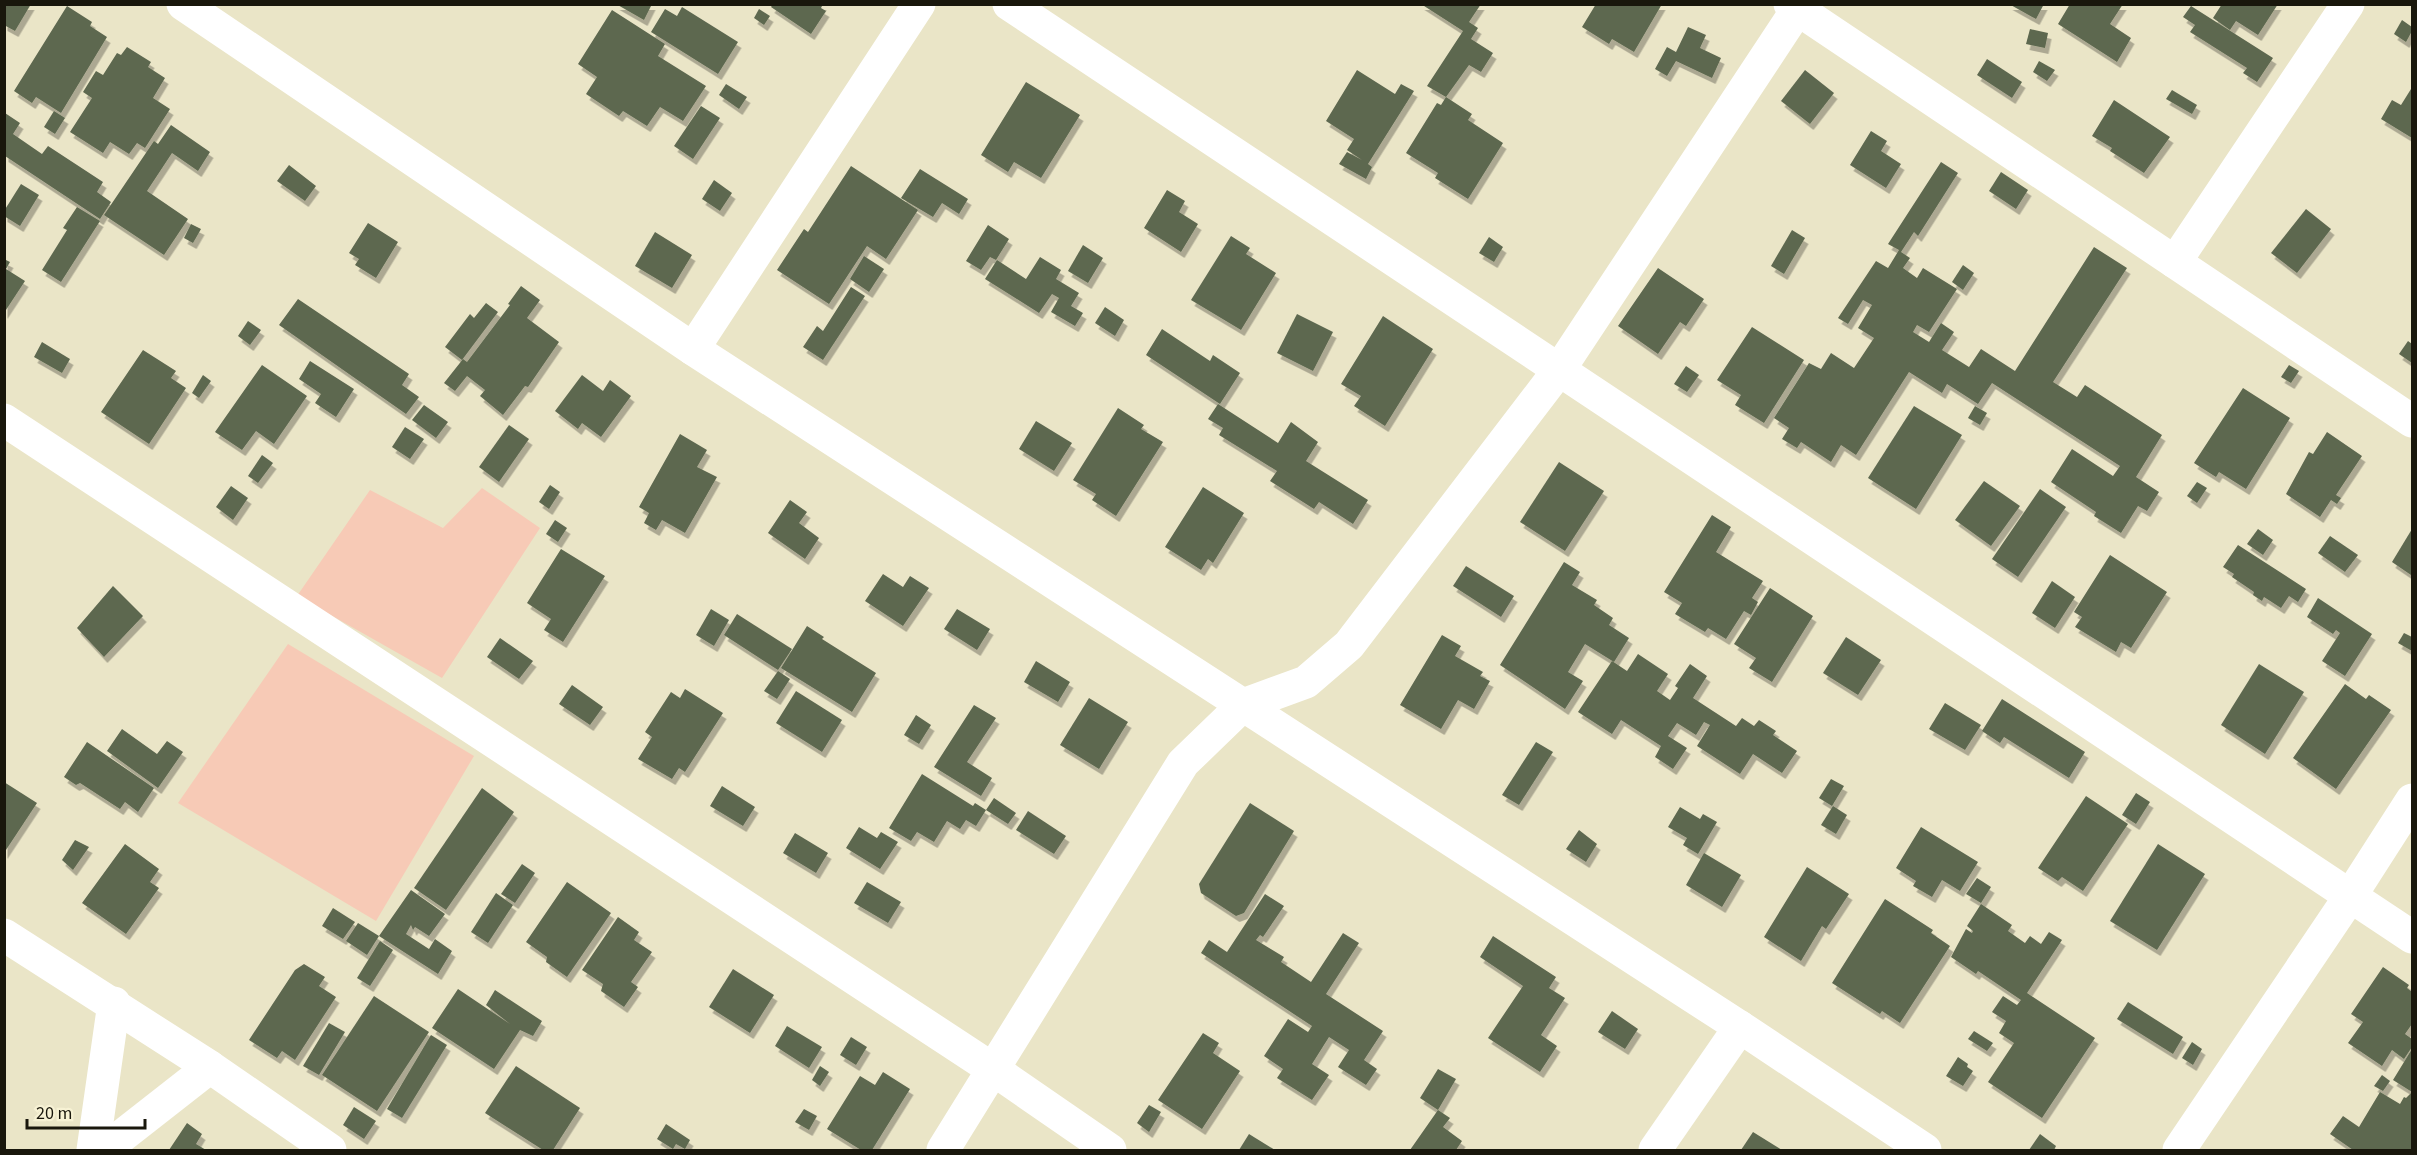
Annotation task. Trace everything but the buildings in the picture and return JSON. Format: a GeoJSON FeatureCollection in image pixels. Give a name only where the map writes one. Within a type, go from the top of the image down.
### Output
{"type":"FeatureCollection","features":[{"type":"Feature","properties":{"kind":"street"},"geometry":{"type":"LineString","coordinates":[[183,4],[693,349],[1925,1150]]}},
{"type":"Feature","properties":{"kind":"street"},"geometry":{"type":"LineString","coordinates":[[693,349],[919,4]]}},
{"type":"Feature","properties":{"kind":"street"},"geometry":{"type":"LineString","coordinates":[[1009,4],[2412,937]]}},
{"type":"Feature","properties":{"kind":"street"},"geometry":{"type":"LineString","coordinates":[[2175,262],[2348,4]]}},
{"type":"Feature","properties":{"kind":"street"},"geometry":{"type":"LineString","coordinates":[[943,1150],[1183,763],[1243,705],[1306,682],[1349,645],[1559,370],[1796,6],[2412,421]]}},
{"type":"Feature","properties":{"kind":"street"},"geometry":{"type":"LineString","coordinates":[[4,420],[994,1070],[1110,1150]]}},
{"type":"Feature","properties":{"kind":"street"},"geometry":{"type":"LineString","coordinates":[[2179,1150],[2351,895],[2412,800]]}},
{"type":"Feature","properties":{"kind":"street"},"geometry":{"type":"LineString","coordinates":[[4,934],[210,1066],[330,1150]]}},
{"type":"Feature","properties":{"kind":"street"},"geometry":{"type":"LineString","coordinates":[[93,1150],[114,1003]]}},
{"type":"Feature","properties":{"kind":"street"},"geometry":{"type":"LineString","coordinates":[[1655,1150],[1740,1028]]}},
{"type":"Feature","properties":{"kind":"street"},"geometry":{"type":"LineString","coordinates":[[104,1150],[210,1066]]}},
{"type":"Feature","properties":{"kind":"shaded area"},"geometry":{"type":"Polygon","coordinates":[[[482,488],[540,528],[442,678],[297,596],[370,490],[443,528],[482,488]]]}},
{"type":"Feature","properties":{"kind":"shaded area"},"geometry":{"type":"Polygon","coordinates":[[[288,644],[474,756],[376,921],[178,803],[288,644]]]}}]}
